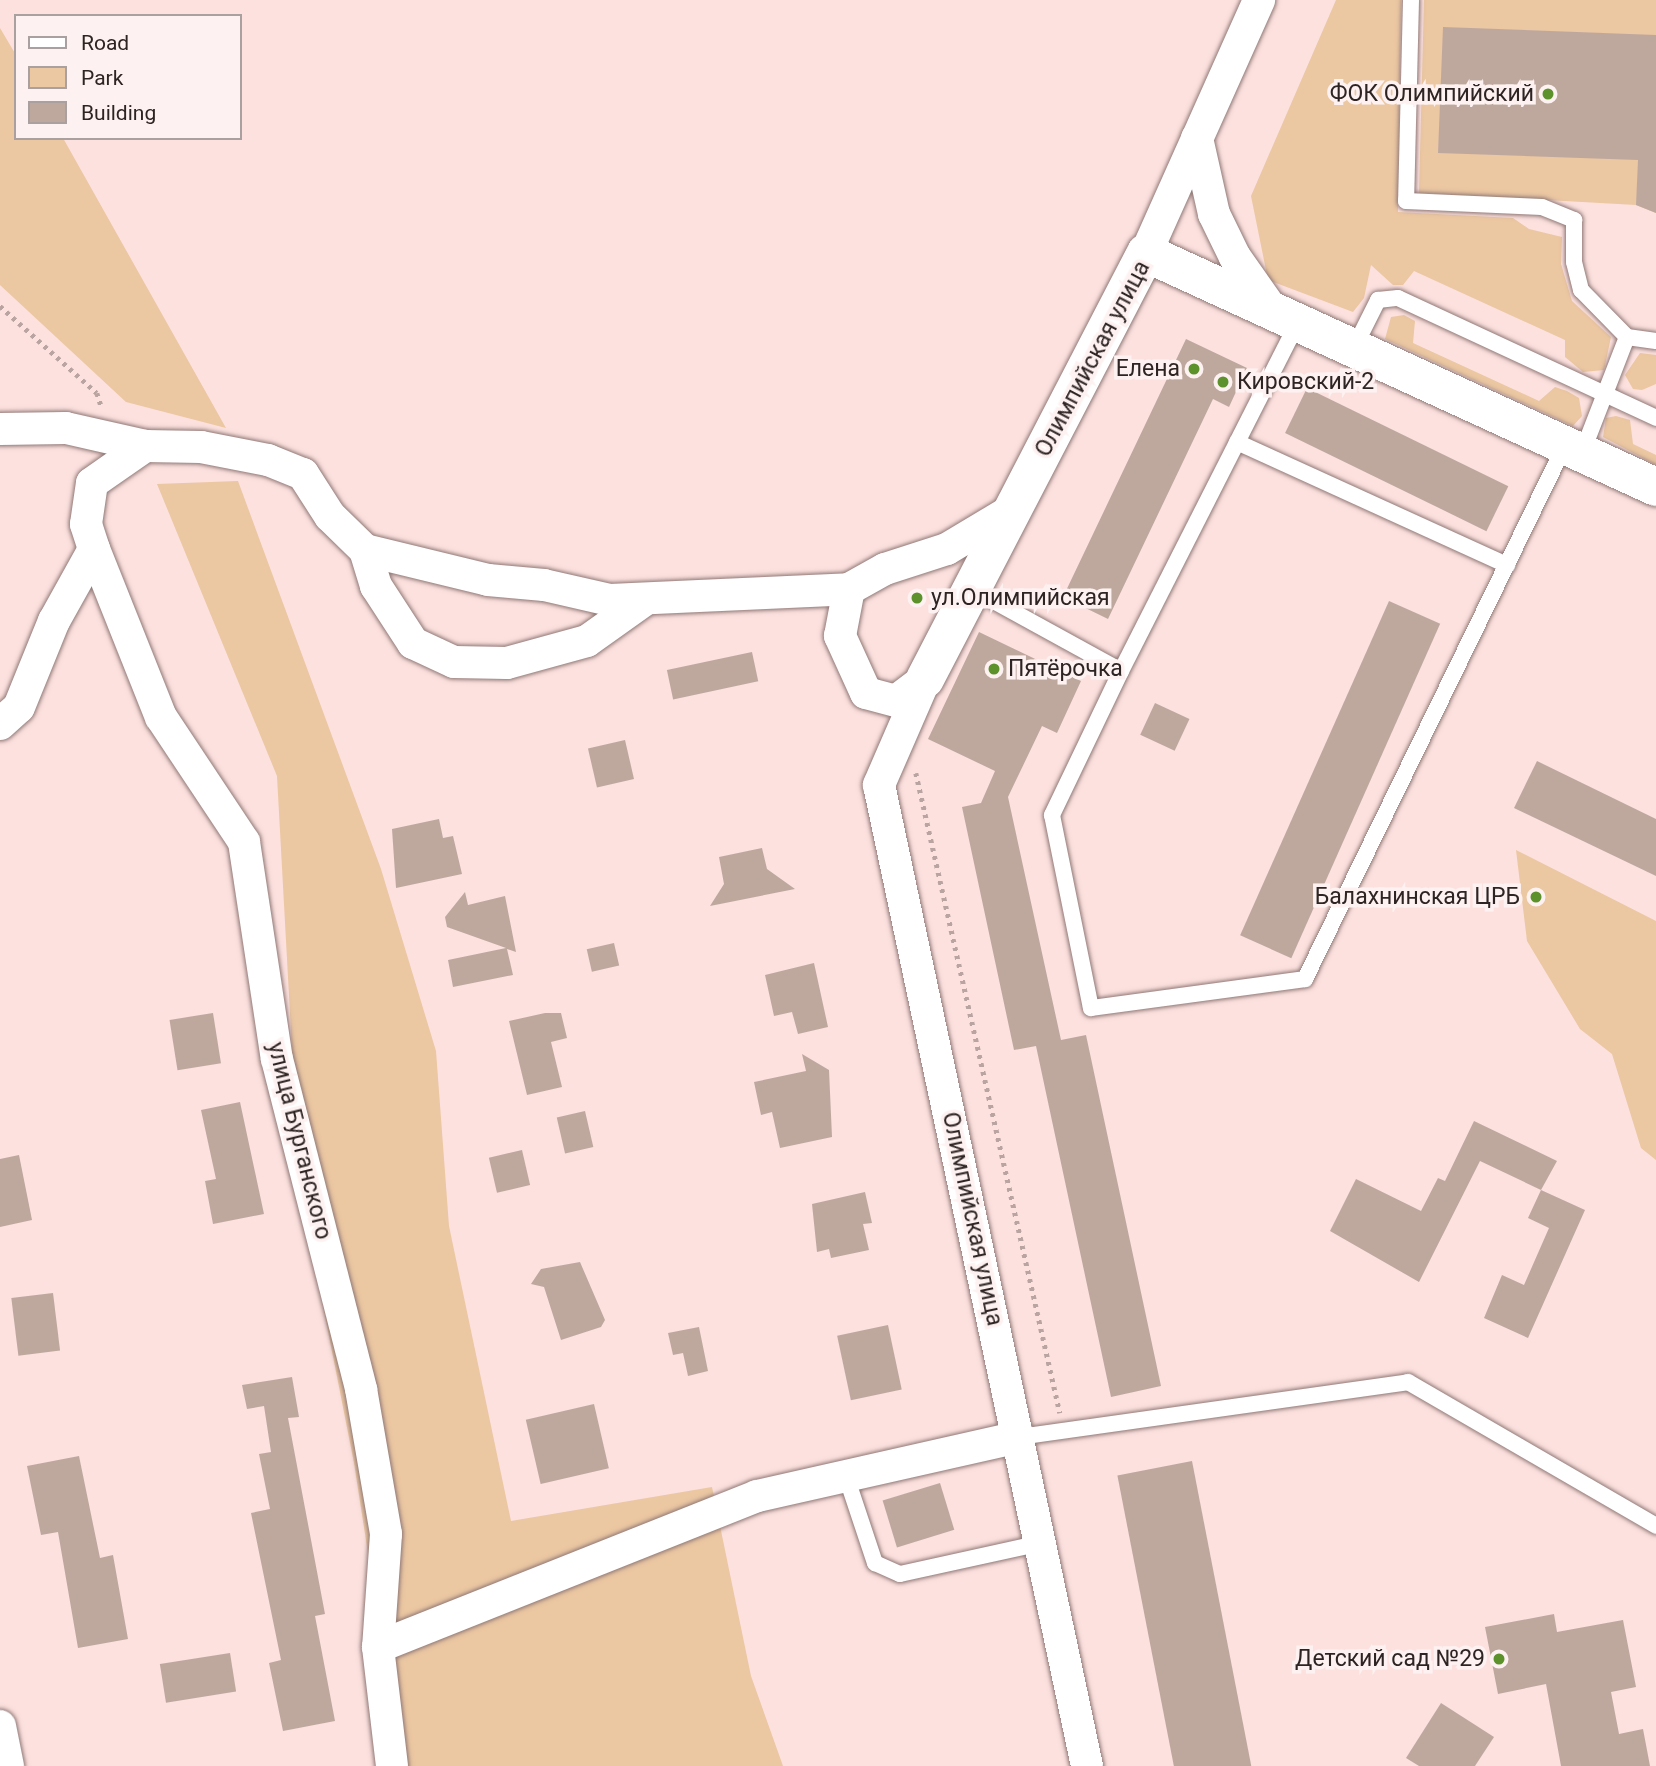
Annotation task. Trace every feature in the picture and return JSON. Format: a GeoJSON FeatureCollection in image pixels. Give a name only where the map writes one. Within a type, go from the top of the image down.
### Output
{"type":"FeatureCollection","features":[{"type":"Feature","properties":{"kind":"street"},"geometry":{"type":"LineString","coordinates":[[1146,253],[1259,0]]}},
{"type":"Feature","properties":{"kind":"street"},"geometry":{"type":"LineString","coordinates":[[1198,138],[1214,214],[1236,257],[1285,317]]}},
{"type":"Feature","properties":{"kind":"street","name":"Олимпийская улица"},"geometry":{"type":"LineString","coordinates":[[1087,1766],[879,785],[925,679],[1146,253],[1656,487]]}},
{"type":"Feature","properties":{"kind":"street"},"geometry":{"type":"LineString","coordinates":[[0,429],[66,428],[145,446],[201,447],[268,460],[303,474],[330,516],[365,550],[376,586],[413,643],[454,662],[507,663],[587,641],[646,599]]}},
{"type":"Feature","properties":{"kind":"street","name":"улица Бурганского"},"geometry":{"type":"LineString","coordinates":[[145,446],[92,484],[86,524],[161,717],[244,842],[277,1059],[361,1389],[386,1534],[379,1647],[392,1766]]}},
{"type":"Feature","properties":{"kind":"street"},"geometry":{"type":"LineString","coordinates":[[365,550],[488,580],[544,585],[610,600],[849,589],[885,569],[947,549],[1012,510]]}},
{"type":"Feature","properties":{"kind":"street"},"geometry":{"type":"LineString","coordinates":[[0,724],[19,707],[54,621],[94,549]]}},
{"type":"Feature","properties":{"kind":"street","name":"Олимпийская улица"},"geometry":{"type":"LineString","coordinates":[[849,589],[840,636],[866,693],[896,701],[925,679]]}},
{"type":"Feature","properties":{"kind":"street"},"geometry":{"type":"LineString","coordinates":[[379,1647],[757,1496],[1019,1437]]}},
{"type":"Feature","properties":{"kind":"street"},"geometry":{"type":"LineString","coordinates":[[0,1726],[8,1766]]}},
{"type":"Feature","properties":{"kind":"lane"},"geometry":{"type":"LineString","coordinates":[[1411,0],[1406,201],[1542,207],[1574,220],[1574,262],[1581,290],[1627,337],[1656,341]]}},
{"type":"Feature","properties":{"kind":"lane"},"geometry":{"type":"LineString","coordinates":[[1354,348],[1378,300],[1398,298],[1656,418]]}},
{"type":"Feature","properties":{"kind":"lane"},"geometry":{"type":"LineString","coordinates":[[1285,317],[1237,442],[1121,671],[1052,815],[1091,1008],[1305,979],[1507,565],[1607,395],[1627,337]]}},
{"type":"Feature","properties":{"kind":"lane"},"geometry":{"type":"LineString","coordinates":[[1237,442],[1507,565]]}},
{"type":"Feature","properties":{"kind":"lane"},"geometry":{"type":"LineString","coordinates":[[972,589],[1121,671]]}},
{"type":"Feature","properties":{"kind":"lane"},"geometry":{"type":"LineString","coordinates":[[1019,1437],[1063,1427],[1408,1382],[1656,1526]]}},
{"type":"Feature","properties":{"kind":"lane"},"geometry":{"type":"LineString","coordinates":[[846,1476],[875,1563],[901,1574],[1041,1543]]}},
{"type":"Feature","properties":{"kind":"path"},"geometry":{"type":"LineString","coordinates":[[0,306],[97,393],[111,438]]}},
{"type":"Feature","properties":{"kind":"path"},"geometry":{"type":"LineString","coordinates":[[905,724],[1063,1427]]}},
{"type":"Feature","properties":{"kind":"green space"},"geometry":{"type":"Polygon","coordinates":[[[1336,0],[1401,0],[1398,212],[1513,218],[1529,229],[1562,237],[1561,264],[1572,301],[1611,337],[1604,370],[1583,372],[1565,357],[1565,340],[1414,271],[1403,285],[1393,285],[1371,265],[1364,298],[1353,312],[1268,280],[1251,196],[1336,0]]]}},
{"type":"Feature","properties":{"kind":"green space","name":"ФОК Олимпийский"},"geometry":{"type":"Polygon","coordinates":[[[1424,0],[1656,0],[1656,213],[1636,205],[1419,193],[1424,0]]]}},
{"type":"Feature","properties":{"kind":"green space"},"geometry":{"type":"Polygon","coordinates":[[[0,28],[14,52],[14,140],[64,140],[226,428],[126,402],[0,285],[0,28]]]}},
{"type":"Feature","properties":{"kind":"green space"},"geometry":{"type":"Polygon","coordinates":[[[1404,315],[1415,321],[1413,343],[1539,401],[1555,387],[1567,391],[1579,398],[1582,416],[1573,426],[1385,339],[1391,317],[1404,315]]]}},
{"type":"Feature","properties":{"kind":"green space"},"geometry":{"type":"Polygon","coordinates":[[[1640,353],[1656,355],[1656,384],[1642,390],[1633,389],[1625,375],[1640,353]]]}},
{"type":"Feature","properties":{"kind":"green space"},"geometry":{"type":"Polygon","coordinates":[[[1616,416],[1630,420],[1633,444],[1656,455],[1656,465],[1603,437],[1606,418],[1616,416]]]}},
{"type":"Feature","properties":{"kind":"green space"},"geometry":{"type":"Polygon","coordinates":[[[238,481],[381,869],[436,1051],[449,1226],[511,1521],[712,1487],[751,1676],[783,1766],[401,1766],[354,1463],[313,1255],[294,1087],[277,776],[157,484],[238,481]]]}},
{"type":"Feature","properties":{"kind":"green space"},"geometry":{"type":"Polygon","coordinates":[[[1516,850],[1656,921],[1656,1160],[1641,1148],[1612,1054],[1580,1029],[1527,941],[1516,850]]]}},
{"type":"Feature","properties":{"kind":"building","name":"ФОК Олимпийский"},"geometry":{"type":"Polygon","coordinates":[[[1443,27],[1656,35],[1656,213],[1636,205],[1638,160],[1438,153],[1443,27]]]}},
{"type":"Feature","properties":{"kind":"building"},"geometry":{"type":"Polygon","coordinates":[[[1186,339],[1247,368],[1229,407],[1213,399],[1108,619],[1063,597],[1186,339]]]}},
{"type":"Feature","properties":{"kind":"building"},"geometry":{"type":"Polygon","coordinates":[[[1307,388],[1508,486],[1486,531],[1285,433],[1307,388]]]}},
{"type":"Feature","properties":{"kind":"building"},"geometry":{"type":"Polygon","coordinates":[[[1389,601],[1440,624],[1291,958],[1240,935],[1389,601]]]}},
{"type":"Feature","properties":{"kind":"building"},"geometry":{"type":"Polygon","coordinates":[[[979,632],[1081,681],[1057,733],[1042,726],[1008,797],[1061,1040],[1086,1035],[1161,1386],[1111,1397],[1036,1046],[1014,1050],[962,807],[981,803],[995,771],[928,739],[979,632]]]}},
{"type":"Feature","properties":{"kind":"building"},"geometry":{"type":"Polygon","coordinates":[[[752,652],[758,681],[673,699],[667,670],[752,652]]]}},
{"type":"Feature","properties":{"kind":"building"},"geometry":{"type":"Polygon","coordinates":[[[1155,703],[1189,719],[1175,751],[1140,735],[1155,703]]]}},
{"type":"Feature","properties":{"kind":"building"},"geometry":{"type":"Polygon","coordinates":[[[625,740],[634,779],[597,788],[588,749],[625,740]]]}},
{"type":"Feature","properties":{"kind":"building"},"geometry":{"type":"Polygon","coordinates":[[[1537,761],[1656,819],[1656,876],[1514,808],[1537,761]]]}},
{"type":"Feature","properties":{"kind":"building"},"geometry":{"type":"Polygon","coordinates":[[[439,819],[443,838],[453,836],[462,874],[396,888],[392,829],[439,819]]]}},
{"type":"Feature","properties":{"kind":"building"},"geometry":{"type":"Polygon","coordinates":[[[762,848],[767,869],[795,889],[710,906],[724,884],[719,857],[762,848]]]}},
{"type":"Feature","properties":{"kind":"building"},"geometry":{"type":"Polygon","coordinates":[[[465,892],[468,905],[505,896],[516,952],[507,949],[513,975],[453,987],[448,960],[506,948],[447,927],[445,917],[465,892]]]}},
{"type":"Feature","properties":{"kind":"building"},"geometry":{"type":"Polygon","coordinates":[[[614,943],[619,965],[592,972],[587,949],[614,943]]]}},
{"type":"Feature","properties":{"kind":"building"},"geometry":{"type":"Polygon","coordinates":[[[814,963],[828,1027],[798,1034],[792,1012],[774,1016],[765,975],[814,963]]]}},
{"type":"Feature","properties":{"kind":"building"},"geometry":{"type":"Polygon","coordinates":[[[213,1013],[221,1063],[178,1070],[170,1020],[213,1013]]]}},
{"type":"Feature","properties":{"kind":"building"},"geometry":{"type":"Polygon","coordinates":[[[545,1013],[561,1013],[567,1038],[551,1042],[562,1087],[527,1095],[509,1021],[545,1013]]]}},
{"type":"Feature","properties":{"kind":"building"},"geometry":{"type":"Polygon","coordinates":[[[802,1054],[829,1070],[832,1137],[780,1148],[772,1112],[761,1115],[754,1082],[806,1071],[802,1054]]]}},
{"type":"Feature","properties":{"kind":"building"},"geometry":{"type":"Polygon","coordinates":[[[240,1102],[264,1214],[213,1224],[205,1181],[216,1179],[201,1110],[240,1102]]]}},
{"type":"Feature","properties":{"kind":"building"},"geometry":{"type":"Polygon","coordinates":[[[585,1111],[593,1147],[565,1154],[557,1118],[585,1111]]]}},
{"type":"Feature","properties":{"kind":"building"},"geometry":{"type":"Polygon","coordinates":[[[1474,1121],[1557,1161],[1541,1190],[1480,1161],[1419,1282],[1330,1231],[1356,1179],[1421,1211],[1438,1178],[1445,1181],[1474,1121]]]}},
{"type":"Feature","properties":{"kind":"building"},"geometry":{"type":"Polygon","coordinates":[[[522,1150],[530,1185],[497,1193],[489,1158],[522,1150]]]}},
{"type":"Feature","properties":{"kind":"building"},"geometry":{"type":"Polygon","coordinates":[[[19,1155],[32,1220],[0,1227],[0,1159],[19,1155]]]}},
{"type":"Feature","properties":{"kind":"building"},"geometry":{"type":"Polygon","coordinates":[[[1541,1190],[1585,1210],[1528,1338],[1484,1318],[1502,1275],[1524,1285],[1549,1228],[1528,1218],[1541,1190]]]}},
{"type":"Feature","properties":{"kind":"building"},"geometry":{"type":"Polygon","coordinates":[[[865,1192],[872,1223],[863,1224],[869,1250],[831,1258],[829,1249],[817,1252],[812,1204],[865,1192]]]}},
{"type":"Feature","properties":{"kind":"building"},"geometry":{"type":"Polygon","coordinates":[[[580,1262],[605,1320],[601,1327],[561,1340],[544,1287],[531,1284],[541,1269],[580,1262]]]}},
{"type":"Feature","properties":{"kind":"building"},"geometry":{"type":"Polygon","coordinates":[[[53,1293],[60,1351],[18,1356],[11,1298],[53,1293]]]}},
{"type":"Feature","properties":{"kind":"building"},"geometry":{"type":"Polygon","coordinates":[[[888,1325],[902,1390],[851,1400],[837,1336],[888,1325]]]}},
{"type":"Feature","properties":{"kind":"building"},"geometry":{"type":"Polygon","coordinates":[[[699,1327],[708,1371],[688,1376],[683,1353],[673,1355],[668,1333],[699,1327]]]}},
{"type":"Feature","properties":{"kind":"building"},"geometry":{"type":"Polygon","coordinates":[[[292,1377],[299,1417],[288,1418],[325,1614],[315,1616],[335,1721],[283,1731],[269,1663],[281,1660],[251,1513],[270,1509],[259,1454],[271,1452],[264,1406],[247,1409],[242,1385],[292,1377]]]}},
{"type":"Feature","properties":{"kind":"building"},"geometry":{"type":"Polygon","coordinates":[[[594,1404],[609,1468],[541,1484],[526,1420],[594,1404]]]}},
{"type":"Feature","properties":{"kind":"building"},"geometry":{"type":"Polygon","coordinates":[[[79,1456],[100,1558],[113,1555],[128,1639],[78,1648],[58,1532],[41,1535],[27,1466],[79,1456]]]}},
{"type":"Feature","properties":{"kind":"building"},"geometry":{"type":"Polygon","coordinates":[[[1192,1461],[1251,1766],[1174,1766],[1117,1476],[1192,1461]]]}},
{"type":"Feature","properties":{"kind":"building"},"geometry":{"type":"Polygon","coordinates":[[[940,1483],[954,1530],[897,1547],[883,1501],[940,1483]]]}},
{"type":"Feature","properties":{"kind":"building"},"geometry":{"type":"Polygon","coordinates":[[[1554,1614],[1557,1632],[1623,1620],[1636,1687],[1611,1692],[1619,1734],[1643,1729],[1650,1766],[1561,1766],[1546,1684],[1498,1694],[1485,1627],[1554,1614]]]}},
{"type":"Feature","properties":{"kind":"building"},"geometry":{"type":"Polygon","coordinates":[[[230,1653],[236,1692],[166,1703],[160,1664],[230,1653]]]}},
{"type":"Feature","properties":{"kind":"building"},"geometry":{"type":"Polygon","coordinates":[[[1441,1703],[1494,1737],[1475,1766],[1419,1766],[1406,1758],[1441,1703]]]}},
{"type":"Feature","properties":{"kind":"place","name":"ФОК Олимпийский"},"geometry":{"type":"Point","coordinates":[1548,94]}},
{"type":"Feature","properties":{"kind":"place","name":"Елена"},"geometry":{"type":"Point","coordinates":[1194,369]}},
{"type":"Feature","properties":{"kind":"place","name":"Кировский-2"},"geometry":{"type":"Point","coordinates":[1223,382]}},
{"type":"Feature","properties":{"kind":"place","name":"ул.Олимпийская"},"geometry":{"type":"Point","coordinates":[917,598]}},
{"type":"Feature","properties":{"kind":"place","name":"Пятёрочка"},"geometry":{"type":"Point","coordinates":[994,669]}},
{"type":"Feature","properties":{"kind":"place","name":"Балахнинская ЦРБ"},"geometry":{"type":"Point","coordinates":[1536,897]}},
{"type":"Feature","properties":{"kind":"place","name":"Детский сад №29"},"geometry":{"type":"Point","coordinates":[1499,1659]}}]}
